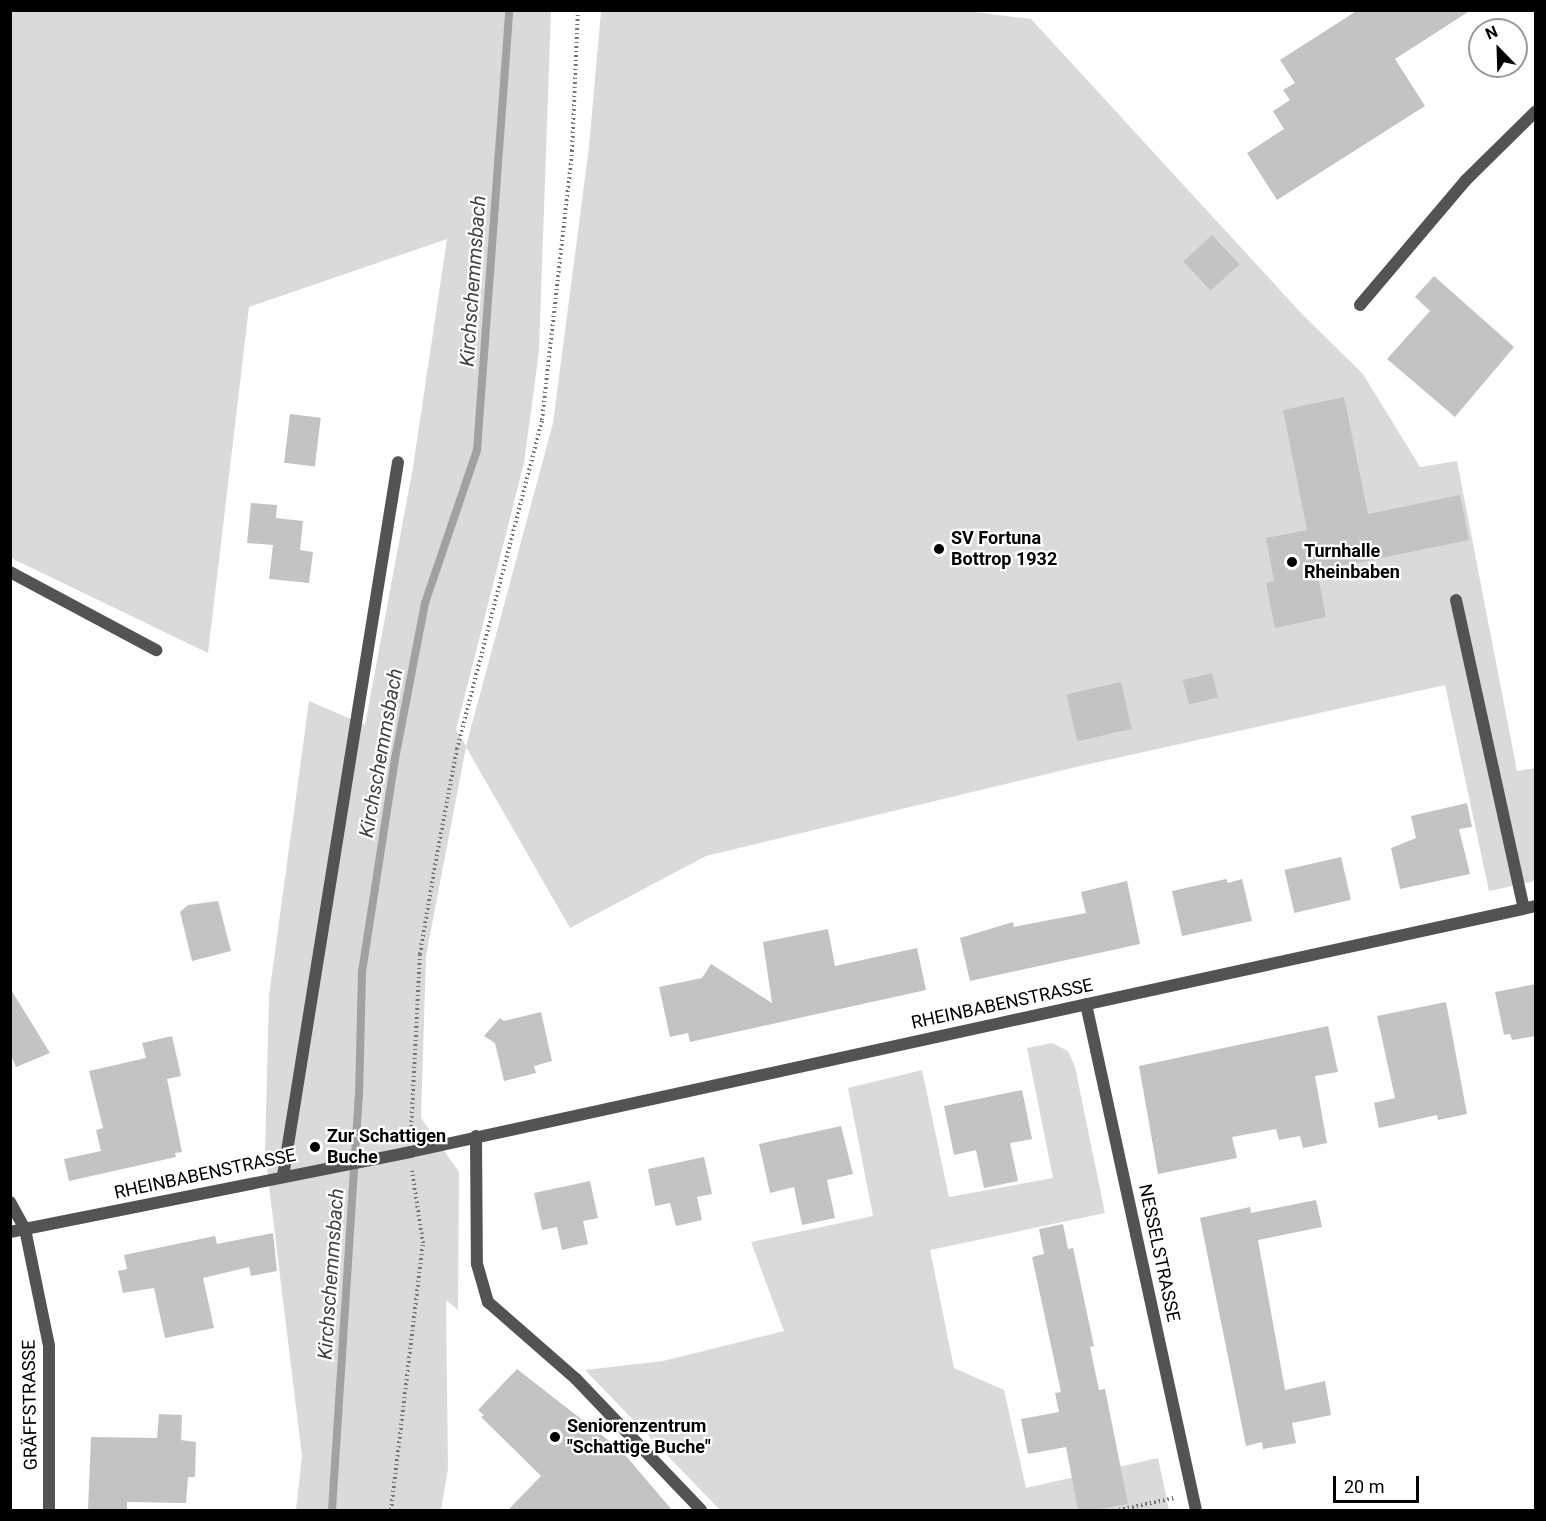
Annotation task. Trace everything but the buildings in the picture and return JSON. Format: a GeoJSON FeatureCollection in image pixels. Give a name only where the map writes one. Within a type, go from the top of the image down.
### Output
{"type":"FeatureCollection","features":[{"type":"Feature","properties":{"kind":"street"},"geometry":{"type":"LineString","coordinates":[[1360,305],[1473,173],[1536,111]]}},
{"type":"Feature","properties":{"kind":"street"},"geometry":{"type":"LineString","coordinates":[[283,1176],[398,462]]}},
{"type":"Feature","properties":{"kind":"street"},"geometry":{"type":"LineString","coordinates":[[10,572],[156,650]]}},
{"type":"Feature","properties":{"kind":"street"},"geometry":{"type":"LineString","coordinates":[[1456,600],[1530,907]]}},
{"type":"Feature","properties":{"kind":"street","name":"RHEINBABENSTRASSE"},"geometry":{"type":"LineString","coordinates":[[10,1233],[410,1152],[1530,907]]}},
{"type":"Feature","properties":{"kind":"street","name":"NESSELSTRASSE"},"geometry":{"type":"LineString","coordinates":[[1086,1004],[1196,1510]]}},
{"type":"Feature","properties":{"kind":"street"},"geometry":{"type":"LineString","coordinates":[[476,1136],[477,1264],[488,1302],[576,1379],[702,1510]]}},
{"type":"Feature","properties":{"kind":"street","name":"GRÄFFSTRASSE"},"geometry":{"type":"LineString","coordinates":[[10,1202],[25,1229],[50,1346],[49,1510]]}},
{"type":"Feature","properties":{"kind":"path"},"geometry":{"type":"LineString","coordinates":[[391,1510],[423,1243],[410,1152],[420,954],[457,749],[542,420],[572,150],[578,10]]}},
{"type":"Feature","properties":{"kind":"path"},"geometry":{"type":"LineString","coordinates":[[1119,1510],[1193,1494]]}},
{"type":"Feature","properties":{"kind":"shaded area"},"geometry":{"type":"Polygon","coordinates":[[[959,10],[1031,19],[1302,314],[1363,374],[1420,467],[1457,461],[1517,771],[1535,768],[1535,881],[1489,891],[1445,685],[1076,767],[706,856],[570,928],[466,747],[426,956],[421,1118],[459,1172],[458,1310],[446,1300],[448,1469],[441,1510],[296,1510],[302,1456],[265,1153],[269,996],[309,701],[365,725],[413,467],[447,239],[249,307],[208,653],[11,558],[10,11],[551,11],[539,351],[524,463],[456,730],[466,746],[553,423],[589,147],[601,11],[959,10]]]}},
{"type":"Feature","properties":{"kind":"shaded area"},"geometry":{"type":"Polygon","coordinates":[[[1052,1043],[1068,1051],[1075,1067],[1105,1213],[930,1250],[954,1368],[1004,1390],[1026,1488],[1158,1458],[1169,1510],[720,1510],[585,1370],[663,1361],[784,1331],[751,1242],[873,1216],[848,1088],[922,1070],[949,1197],[1053,1178],[1027,1048],[1052,1043]]]}},
{"type":"Feature","properties":{"kind":"waterway","name":"Kirchschemmsbach"},"geometry":{"type":"LineString","coordinates":[[332,1510],[359,1096],[362,972],[395,759],[425,603],[477,450],[509,10]]}},
{"type":"Feature","properties":{"kind":"place","name":"SV Fortuna Bottrop 1932"},"geometry":{"type":"Point","coordinates":[939,549]}},
{"type":"Feature","properties":{"kind":"place","name":"Turnhalle Rheinbaben"},"geometry":{"type":"Point","coordinates":[1292,562]}},
{"type":"Feature","properties":{"kind":"place","name":"Zur Schattigen Buche"},"geometry":{"type":"Point","coordinates":[315,1147]}},
{"type":"Feature","properties":{"kind":"place","name":"Seniorenzentrum \"Schattige Buche\""},"geometry":{"type":"Point","coordinates":[555,1437]}}]}
